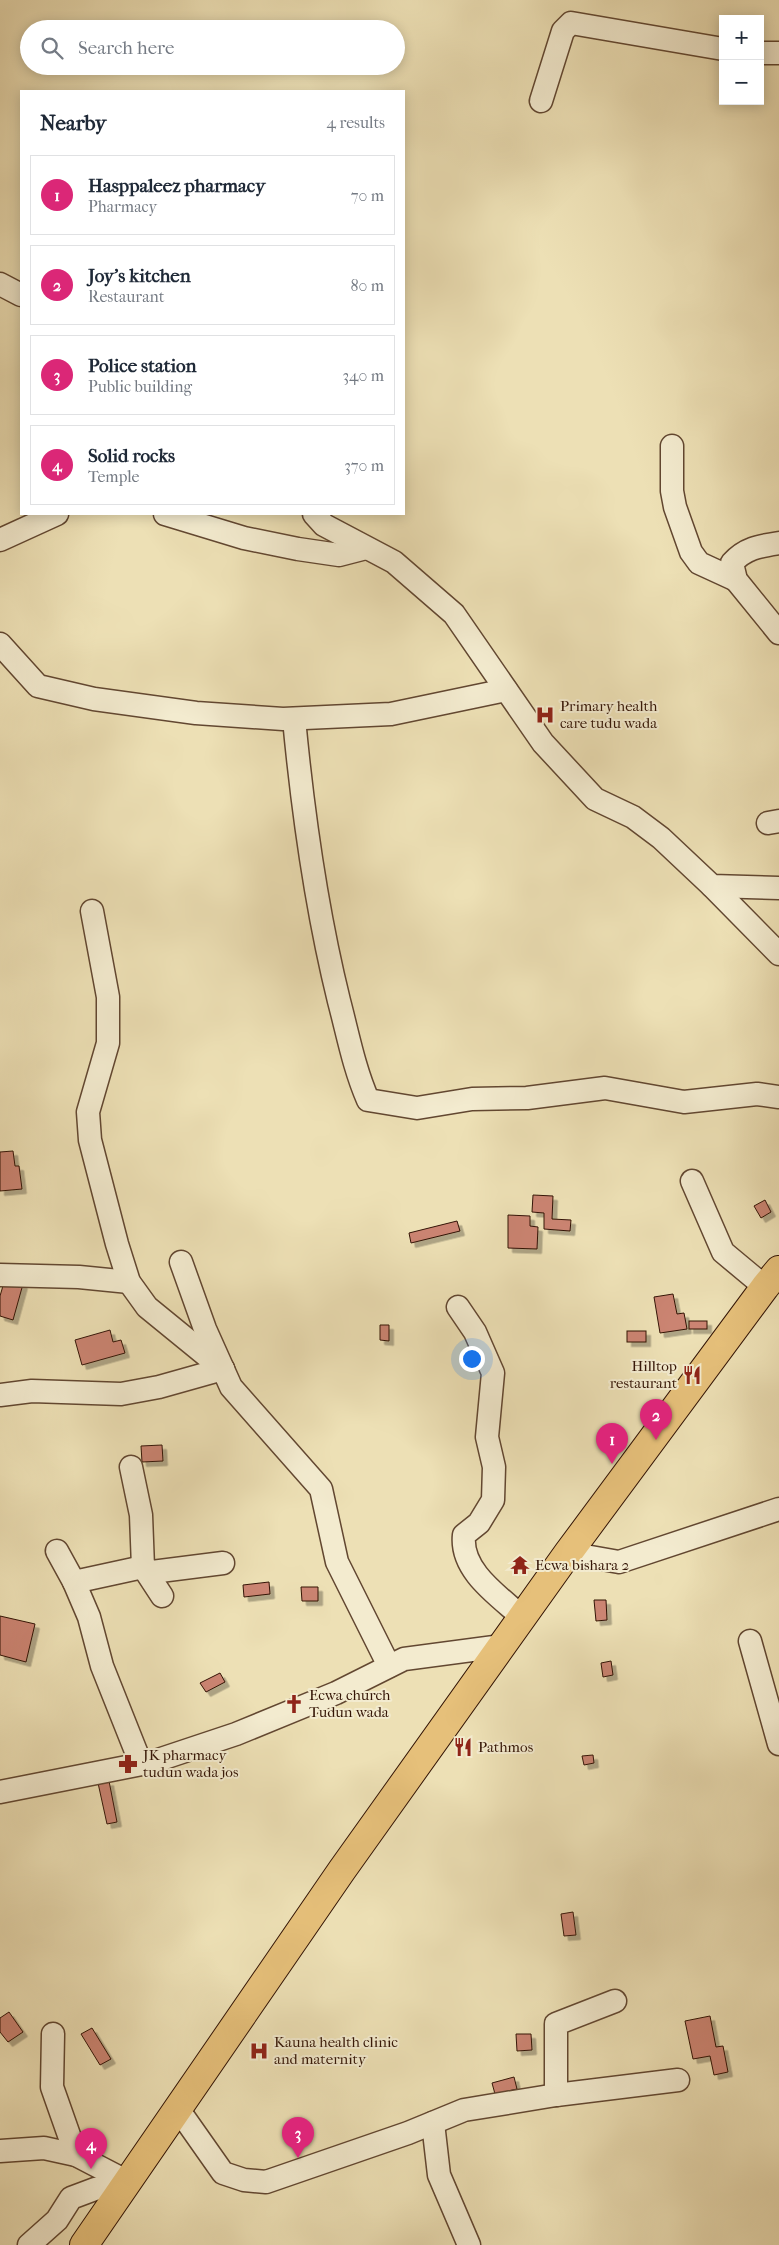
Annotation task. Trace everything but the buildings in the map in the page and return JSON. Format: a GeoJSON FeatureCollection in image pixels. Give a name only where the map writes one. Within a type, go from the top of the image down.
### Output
{"type":"FeatureCollection","features":[{"type":"Feature","properties":{"kind":"main road"},"geometry":{"type":"LineString","coordinates":[[84,2245],[342,1870],[522,1617],[772,1278]]}},
{"type":"Feature","properties":{"kind":"street"},"geometry":{"type":"LineString","coordinates":[[541,101],[563,31],[570,22],[719,48]]}},
{"type":"Feature","properties":{"kind":"street"},"geometry":{"type":"LineString","coordinates":[[764,53],[779,54]]}},
{"type":"Feature","properties":{"kind":"street"},"geometry":{"type":"LineString","coordinates":[[0,284],[20,294]]}},
{"type":"Feature","properties":{"kind":"street"},"geometry":{"type":"LineString","coordinates":[[672,446],[674,507],[691,552],[699,563],[736,580]]}},
{"type":"Feature","properties":{"kind":"street"},"geometry":{"type":"LineString","coordinates":[[0,540],[55,515]]}},
{"type":"Feature","properties":{"kind":"street"},"geometry":{"type":"LineString","coordinates":[[168,515],[244,538],[298,549],[339,555],[366,548]]}},
{"type":"Feature","properties":{"kind":"street"},"geometry":{"type":"LineString","coordinates":[[315,515],[324,525],[394,562],[454,614],[543,743],[595,799],[633,818],[662,838],[779,954]]}},
{"type":"Feature","properties":{"kind":"street"},"geometry":{"type":"LineString","coordinates":[[779,543],[756,546],[741,553],[732,564],[736,580],[779,633]]}},
{"type":"Feature","properties":{"kind":"street"},"geometry":{"type":"LineString","coordinates":[[0,644],[38,686],[94,699],[196,713],[294,718],[391,714],[506,690]]}},
{"type":"Feature","properties":{"kind":"street"},"geometry":{"type":"LineString","coordinates":[[294,718],[308,840],[327,950],[358,1076],[368,1100],[416,1108],[472,1098],[528,1098],[605,1088],[684,1102],[757,1094],[779,1097]]}},
{"type":"Feature","properties":{"kind":"street"},"geometry":{"type":"LineString","coordinates":[[712,886],[779,888]]}},
{"type":"Feature","properties":{"kind":"street"},"geometry":{"type":"LineString","coordinates":[[92,911],[108,997],[108,1043],[99,1067],[88,1112],[90,1140],[128,1282],[147,1307],[223,1369]]}},
{"type":"Feature","properties":{"kind":"street"},"geometry":{"type":"LineString","coordinates":[[692,1181],[724,1252],[772,1278]]}},
{"type":"Feature","properties":{"kind":"street"},"geometry":{"type":"LineString","coordinates":[[181,1262],[205,1330],[231,1387],[320,1489],[337,1562],[389,1666]]}},
{"type":"Feature","properties":{"kind":"street"},"geometry":{"type":"LineString","coordinates":[[0,1275],[79,1277],[128,1282]]}},
{"type":"Feature","properties":{"kind":"street"},"geometry":{"type":"LineString","coordinates":[[458,1307],[475,1332],[493,1373],[487,1437],[494,1467],[493,1500],[478,1523],[464,1535],[463,1545],[475,1574],[522,1617]]}},
{"type":"Feature","properties":{"kind":"street"},"geometry":{"type":"LineString","coordinates":[[0,1395],[32,1391],[121,1394],[159,1387],[223,1369]]}},
{"type":"Feature","properties":{"kind":"street"},"geometry":{"type":"LineString","coordinates":[[131,1466],[141,1515],[143,1567],[162,1596]]}},
{"type":"Feature","properties":{"kind":"street"},"geometry":{"type":"LineString","coordinates":[[568,1553],[619,1562],[779,1509]]}},
{"type":"Feature","properties":{"kind":"street"},"geometry":{"type":"LineString","coordinates":[[57,1551],[74,1582],[89,1617],[102,1666],[141,1764]]}},
{"type":"Feature","properties":{"kind":"street"},"geometry":{"type":"LineString","coordinates":[[74,1582],[143,1567],[152,1572],[224,1563]]}},
{"type":"Feature","properties":{"kind":"street"},"geometry":{"type":"LineString","coordinates":[[750,1641],[779,1744]]}},
{"type":"Feature","properties":{"kind":"street"},"geometry":{"type":"LineString","coordinates":[[0,1792],[141,1764],[236,1734],[336,1693],[404,1658],[502,1646]]}},
{"type":"Feature","properties":{"kind":"street"},"geometry":{"type":"LineString","coordinates":[[556,2095],[556,2024],[615,2001]]}},
{"type":"Feature","properties":{"kind":"street"},"geometry":{"type":"LineString","coordinates":[[53,2034],[52,2087],[76,2155]]}},
{"type":"Feature","properties":{"kind":"street"},"geometry":{"type":"LineString","coordinates":[[178,2109],[223,2173],[244,2180],[266,2182],[464,2110],[556,2095],[678,2080]]}},
{"type":"Feature","properties":{"kind":"street"},"geometry":{"type":"LineString","coordinates":[[433,2122],[439,2175],[469,2245]]}},
{"type":"Feature","properties":{"kind":"street"},"geometry":{"type":"LineString","coordinates":[[0,2151],[44,2148],[76,2155],[128,2182]]}},
{"type":"Feature","properties":{"kind":"street"},"geometry":{"type":"LineString","coordinates":[[28,2245],[57,2220],[71,2198],[128,2182]]}},
{"type":"Feature","properties":{"kind":"place","name":"Primary health care tudu wada"},"geometry":{"type":"Point","coordinates":[545,715]}},
{"type":"Feature","properties":{"kind":"place","name":"Hilltop restaurant"},"geometry":{"type":"Point","coordinates":[692,1375]}},
{"type":"Feature","properties":{"kind":"place","name":"Joy's kitchen"},"geometry":{"type":"Point","coordinates":[656,1440]}},
{"type":"Feature","properties":{"kind":"place","name":"Hasppaleez pharmacy"},"geometry":{"type":"Point","coordinates":[612,1464]}},
{"type":"Feature","properties":{"kind":"place","name":"Ecwa bishara 2"},"geometry":{"type":"Point","coordinates":[520,1565]}},
{"type":"Feature","properties":{"kind":"place","name":"Ecwa church Tudun wada"},"geometry":{"type":"Point","coordinates":[294,1704]}},
{"type":"Feature","properties":{"kind":"place","name":"Pathmos"},"geometry":{"type":"Point","coordinates":[463,1747]}},
{"type":"Feature","properties":{"kind":"place","name":"JK pharmacy tudun wada jos"},"geometry":{"type":"Point","coordinates":[128,1764]}},
{"type":"Feature","properties":{"kind":"place","name":"Kauna health clinic and maternity"},"geometry":{"type":"Point","coordinates":[259,2051]}},
{"type":"Feature","properties":{"kind":"place","name":"Police station"},"geometry":{"type":"Point","coordinates":[298,2158]}},
{"type":"Feature","properties":{"kind":"place","name":"Solid rocks"},"geometry":{"type":"Point","coordinates":[91,2169]}}]}
